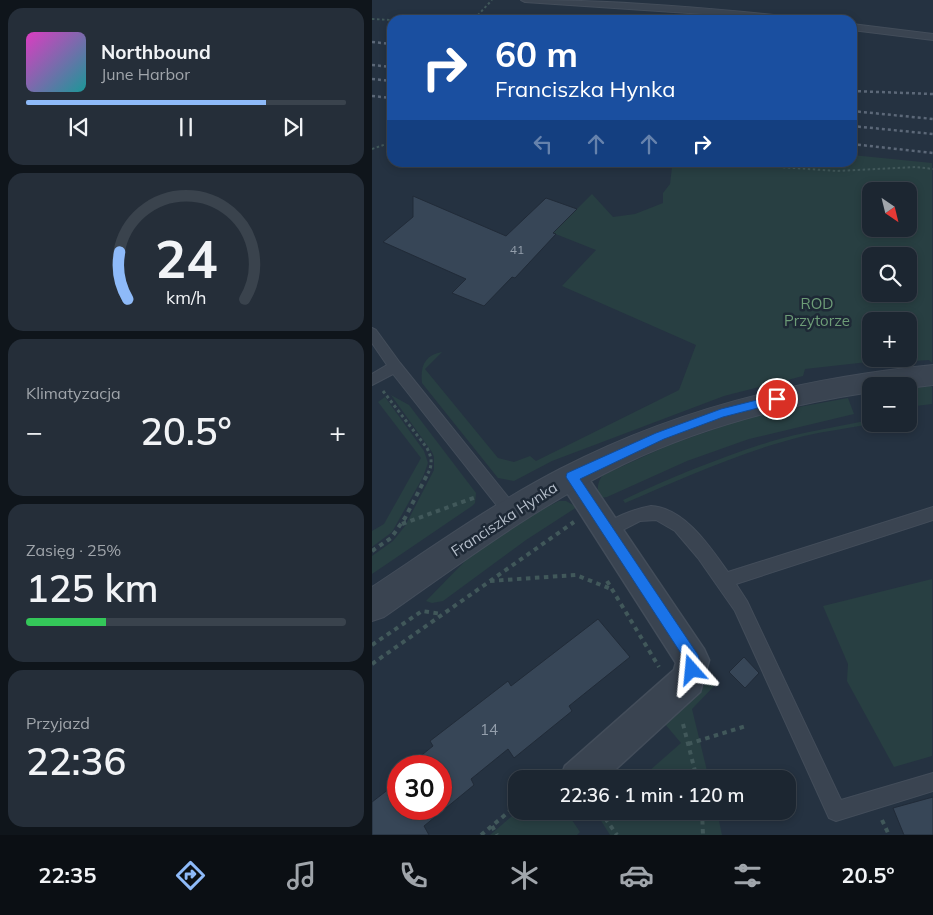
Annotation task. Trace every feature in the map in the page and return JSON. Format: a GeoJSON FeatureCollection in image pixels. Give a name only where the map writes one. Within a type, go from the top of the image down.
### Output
{"type":"FeatureCollection","features":[{"type":"Feature","properties":{"kind":"street","name":"Franciszka Hynka"},"geometry":{"type":"LineString","coordinates":[[372,606],[503,502],[572,477],[660,436],[721,413],[777,399],[887,379],[932,375]]}},
{"type":"Feature","properties":{"kind":"street"},"geometry":{"type":"LineString","coordinates":[[572,477],[587,524],[693,660],[688,680],[588,770]]}},
{"type":"Feature","properties":{"kind":"lane"},"geometry":{"type":"LineString","coordinates":[[525,0],[750,15]]}},
{"type":"Feature","properties":{"kind":"lane"},"geometry":{"type":"LineString","coordinates":[[857,28],[932,37]]}},
{"type":"Feature","properties":{"kind":"lane"},"geometry":{"type":"LineString","coordinates":[[372,333],[396,367],[503,502]]}},
{"type":"Feature","properties":{"kind":"lane"},"geometry":{"type":"LineString","coordinates":[[372,380],[396,367]]}},
{"type":"Feature","properties":{"kind":"lane"},"geometry":{"type":"LineString","coordinates":[[587,524],[656,513],[672,519],[682,527],[724,580],[741,606],[836,811],[932,782]]}},
{"type":"Feature","properties":{"kind":"lane"},"geometry":{"type":"LineString","coordinates":[[724,580],[932,513]]}},
{"type":"Feature","properties":{"kind":"path"},"geometry":{"type":"LineString","coordinates":[[478,15],[492,0]]}},
{"type":"Feature","properties":{"kind":"path"},"geometry":{"type":"LineString","coordinates":[[372,19],[387,20]]}},
{"type":"Feature","properties":{"kind":"path"},"geometry":{"type":"LineString","coordinates":[[372,149],[387,144]]}},
{"type":"Feature","properties":{"kind":"path"},"geometry":{"type":"LineString","coordinates":[[780,167],[837,171],[916,167],[932,169]]}},
{"type":"Feature","properties":{"kind":"path"},"geometry":{"type":"LineString","coordinates":[[372,551],[391,538],[401,524],[432,466],[431,456],[388,397]]}},
{"type":"Feature","properties":{"kind":"path"},"geometry":{"type":"LineString","coordinates":[[401,524],[468,498],[503,502]]}},
{"type":"Feature","properties":{"kind":"path"},"geometry":{"type":"LineString","coordinates":[[372,664],[488,581],[587,524]]}},
{"type":"Feature","properties":{"kind":"path"},"geometry":{"type":"LineString","coordinates":[[601,572],[657,663]]}},
{"type":"Feature","properties":{"kind":"path"},"geometry":{"type":"LineString","coordinates":[[488,581],[576,575],[611,589]]}},
{"type":"Feature","properties":{"kind":"path"},"geometry":{"type":"LineString","coordinates":[[372,646],[422,611],[442,614]]}},
{"type":"Feature","properties":{"kind":"path"},"geometry":{"type":"LineString","coordinates":[[688,744],[746,726]]}},
{"type":"Feature","properties":{"kind":"path"},"geometry":{"type":"LineString","coordinates":[[481,835],[508,812]]}},
{"type":"Feature","properties":{"kind":"path"},"geometry":{"type":"LineString","coordinates":[[606,820],[617,835]]}},
{"type":"Feature","properties":{"kind":"path"},"geometry":{"type":"LineString","coordinates":[[702,820],[703,835]]}},
{"type":"Feature","properties":{"kind":"path"},"geometry":{"type":"LineString","coordinates":[[492,826],[497,835]]}},
{"type":"Feature","properties":{"kind":"green space","name":"ROD Przytorze"},"geometry":{"type":"Polygon","coordinates":[[[857,156],[932,163],[932,363],[929,360],[917,361],[917,312],[862,312],[862,363],[805,369],[803,376],[724,396],[552,461],[514,481],[498,478],[422,383],[422,371],[425,362],[436,353],[442,352],[425,369],[498,458],[514,462],[530,456],[536,461],[679,390],[696,345],[562,286],[596,250],[553,233],[592,194],[613,217],[635,214],[663,203],[663,193],[670,184],[672,167],[857,167],[857,156]]]}},
{"type":"Feature","properties":{"kind":"green space"},"geometry":{"type":"Polygon","coordinates":[[[932,387],[932,404],[917,406],[917,388],[932,387]]]}},
{"type":"Feature","properties":{"kind":"green space"},"geometry":{"type":"Polygon","coordinates":[[[391,395],[409,405],[476,493],[475,503],[372,574],[372,556],[393,541],[405,526],[434,470],[432,452],[391,395]]]}},
{"type":"Feature","properties":{"kind":"green space"},"geometry":{"type":"Polygon","coordinates":[[[385,397],[424,451],[428,463],[423,477],[392,532],[372,547],[372,531],[384,524],[421,458],[378,402],[385,397]]]}},
{"type":"Feature","properties":{"kind":"green space"},"geometry":{"type":"Polygon","coordinates":[[[848,398],[854,414],[749,439],[687,461],[607,497],[601,498],[599,495],[599,481],[603,475],[669,445],[755,415],[848,398]]]}},
{"type":"Feature","properties":{"kind":"green space"},"geometry":{"type":"Polygon","coordinates":[[[862,422],[862,426],[804,436],[758,449],[625,503],[623,500],[732,455],[806,432],[862,422]]]}},
{"type":"Feature","properties":{"kind":"green space"},"geometry":{"type":"Polygon","coordinates":[[[559,501],[566,501],[577,507],[526,540],[443,601],[432,603],[426,601],[470,556],[541,510],[559,501]]]}},
{"type":"Feature","properties":{"kind":"green space"},"geometry":{"type":"Polygon","coordinates":[[[932,579],[932,756],[894,767],[847,681],[848,664],[823,606],[932,579]]]}},
{"type":"Feature","properties":{"kind":"green space"},"geometry":{"type":"Polygon","coordinates":[[[709,681],[716,684],[692,709],[707,770],[650,770],[681,743],[665,724],[665,719],[709,681]]]}},
{"type":"Feature","properties":{"kind":"green space"},"geometry":{"type":"Polygon","coordinates":[[[508,820],[572,820],[580,832],[577,835],[490,835],[508,820]]]}},
{"type":"Feature","properties":{"kind":"green space"},"geometry":{"type":"Polygon","coordinates":[[[601,820],[719,820],[722,835],[610,835],[601,820]]]}},
{"type":"Feature","properties":{"kind":"building"},"geometry":{"type":"Polygon","coordinates":[[[413,196],[506,236],[546,198],[577,209],[553,233],[556,234],[515,278],[512,277],[484,306],[452,293],[466,279],[383,242],[413,217],[413,196]]]}},
{"type":"Feature","properties":{"kind":"building"},"geometry":{"type":"Polygon","coordinates":[[[598,619],[630,657],[569,706],[572,711],[514,758],[508,749],[471,779],[474,785],[452,803],[452,755],[422,755],[433,746],[430,741],[508,681],[511,686],[598,619]]]}},
{"type":"Feature","properties":{"kind":"building"},"geometry":{"type":"Polygon","coordinates":[[[744,657],[759,673],[745,688],[729,672],[744,657]]]}},
{"type":"Feature","properties":{"kind":"building"},"geometry":{"type":"Polygon","coordinates":[[[387,790],[387,820],[431,820],[424,826],[429,835],[372,835],[372,802],[387,790]]]}},
{"type":"Feature","properties":{"kind":"building"},"geometry":{"type":"Polygon","coordinates":[[[933,797],[933,835],[904,835],[893,808],[933,797]]]}},
{"type":"Feature","properties":{"kind":"railway"},"geometry":{"type":"LineString","coordinates":[[372,42],[387,44]]}},
{"type":"Feature","properties":{"kind":"railway"},"geometry":{"type":"LineString","coordinates":[[372,65],[387,66]]}},
{"type":"Feature","properties":{"kind":"railway"},"geometry":{"type":"LineString","coordinates":[[372,79],[387,80]]}},
{"type":"Feature","properties":{"kind":"railway"},"geometry":{"type":"LineString","coordinates":[[857,91],[933,94]]}},
{"type":"Feature","properties":{"kind":"railway"},"geometry":{"type":"LineString","coordinates":[[372,96],[387,98]]}},
{"type":"Feature","properties":{"kind":"railway"},"geometry":{"type":"LineString","coordinates":[[857,111],[933,119]]}},
{"type":"Feature","properties":{"kind":"railway"},"geometry":{"type":"LineString","coordinates":[[857,126],[933,134]]}},
{"type":"Feature","properties":{"kind":"railway"},"geometry":{"type":"LineString","coordinates":[[857,145],[933,153]]}},
{"type":"Feature","properties":{"kind":"route"},"geometry":{"type":"LineString","coordinates":[[692,670],[693,660],[572,477],[617,454],[660,436],[721,413],[777,399]]}}]}
